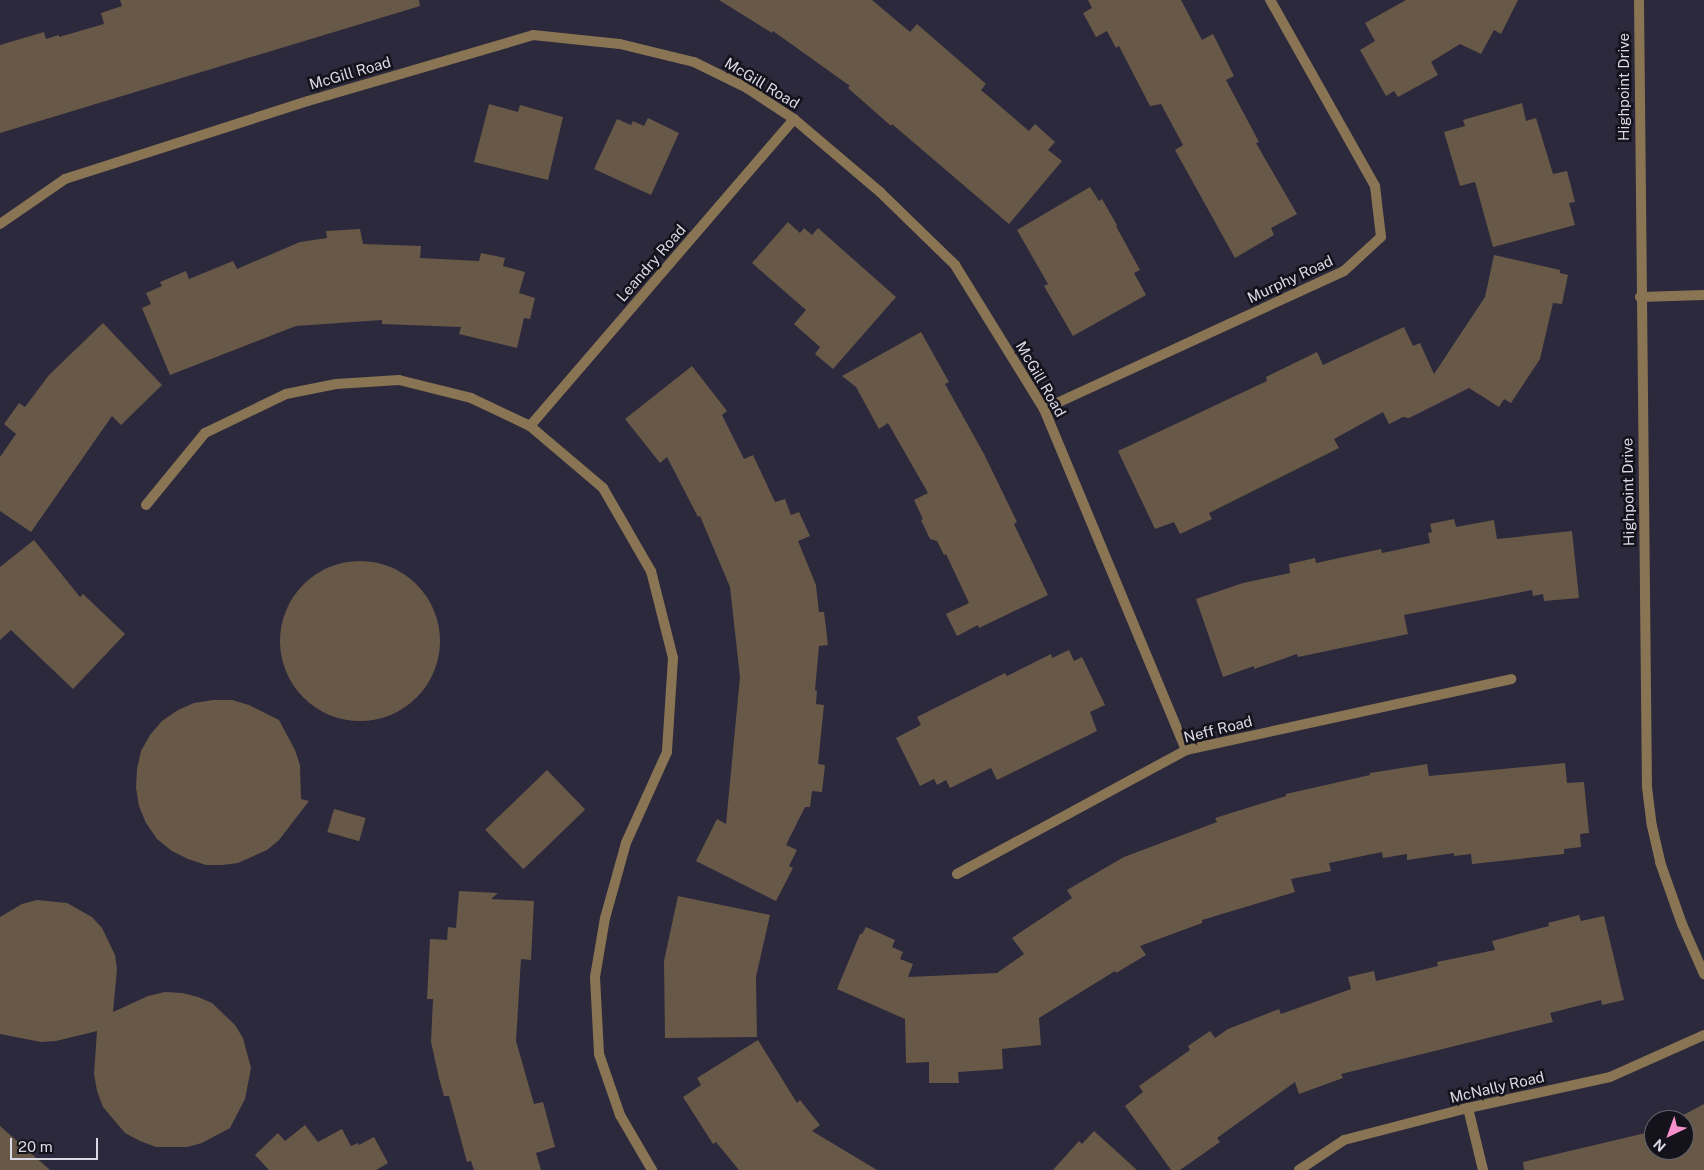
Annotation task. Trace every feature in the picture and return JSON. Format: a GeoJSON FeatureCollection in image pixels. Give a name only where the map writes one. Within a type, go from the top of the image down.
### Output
{"type":"FeatureCollection","features":[{"type":"Feature","properties":{"kind":"street","name":"Murphy Road"},"geometry":{"type":"LineString","coordinates":[[1044,408],[1344,271],[1380,237],[1375,186],[1270,0]]}},
{"type":"Feature","properties":{"kind":"street","name":"Highpoint Drive"},"geometry":{"type":"LineString","coordinates":[[1639,0],[1640,297],[1646,787],[1660,862],[1682,924],[1704,974]]}},
{"type":"Feature","properties":{"kind":"street","name":"McGill Road"},"geometry":{"type":"LineString","coordinates":[[0,224],[65,178],[308,101],[534,35],[620,44],[694,62],[747,88],[794,119],[880,192],[955,265],[1044,408],[1186,750]]}},
{"type":"Feature","properties":{"kind":"street","name":"Leandry Road"},"geometry":{"type":"LineString","coordinates":[[530,426],[794,119]]}},
{"type":"Feature","properties":{"kind":"street"},"geometry":{"type":"LineString","coordinates":[[1640,297],[1704,295]]}},
{"type":"Feature","properties":{"kind":"street"},"geometry":{"type":"LineString","coordinates":[[146,505],[205,432],[286,394],[336,384],[399,380],[471,398],[530,426],[603,488],[651,571],[672,658],[667,752],[626,843],[606,918],[595,977],[599,1054],[620,1114],[652,1170]]}},
{"type":"Feature","properties":{"kind":"street","name":"Neff Road"},"geometry":{"type":"LineString","coordinates":[[957,874],[1186,750],[1511,679]]}},
{"type":"Feature","properties":{"kind":"street","name":"McNally Road"},"geometry":{"type":"LineString","coordinates":[[1299,1170],[1344,1140],[1468,1108],[1610,1077],[1704,1035]]}},
{"type":"Feature","properties":{"kind":"street"},"geometry":{"type":"LineString","coordinates":[[1468,1108],[1483,1170]]}},
{"type":"Feature","properties":{"kind":"building"},"geometry":{"type":"Polygon","coordinates":[[[120,0],[419,0],[420,6],[0,133],[0,45],[44,32],[46,39],[104,24],[101,13],[122,6],[120,0]]]}},
{"type":"Feature","properties":{"kind":"building"},"geometry":{"type":"Polygon","coordinates":[[[719,0],[872,0],[910,32],[917,24],[986,84],[981,90],[1029,131],[1035,124],[1055,142],[1048,150],[1062,161],[1009,224],[892,124],[891,126],[848,88],[850,86],[773,31],[772,33],[719,0]]]}},
{"type":"Feature","properties":{"kind":"building"},"geometry":{"type":"Polygon","coordinates":[[[1088,0],[1181,0],[1202,40],[1213,34],[1234,76],[1226,80],[1259,142],[1256,143],[1297,214],[1271,228],[1274,235],[1235,258],[1175,150],[1183,145],[1161,104],[1150,106],[1119,46],[1116,48],[1107,31],[1096,37],[1083,13],[1092,8],[1088,0]]]}},
{"type":"Feature","properties":{"kind":"building"},"geometry":{"type":"Polygon","coordinates":[[[1406,0],[1518,0],[1501,34],[1494,30],[1481,54],[1460,44],[1431,62],[1438,75],[1398,97],[1394,91],[1386,96],[1360,50],[1375,41],[1365,23],[1406,0]]]}},
{"type":"Feature","properties":{"kind":"building"},"geometry":{"type":"Polygon","coordinates":[[[1522,103],[1526,121],[1536,118],[1553,174],[1567,171],[1575,202],[1569,203],[1575,225],[1493,247],[1475,182],[1460,186],[1444,132],[1465,126],[1463,120],[1522,103]]]}},
{"type":"Feature","properties":{"kind":"building"},"geometry":{"type":"Polygon","coordinates":[[[489,104],[518,112],[520,105],[563,117],[548,180],[474,162],[489,104]]]}},
{"type":"Feature","properties":{"kind":"building"},"geometry":{"type":"Polygon","coordinates":[[[648,118],[679,133],[651,195],[594,169],[617,119],[631,125],[633,121],[644,126],[648,118]]]}},
{"type":"Feature","properties":{"kind":"building"},"geometry":{"type":"Polygon","coordinates":[[[1090,187],[1099,201],[1102,199],[1117,225],[1140,270],[1134,273],[1146,295],[1073,336],[1044,286],[1048,284],[1017,230],[1090,187]]]}},
{"type":"Feature","properties":{"kind":"building"},"geometry":{"type":"Polygon","coordinates":[[[788,222],[800,233],[804,228],[812,235],[818,228],[896,297],[833,369],[815,354],[820,347],[794,324],[806,310],[752,263],[788,222]]]}},
{"type":"Feature","properties":{"kind":"building"},"geometry":{"type":"Polygon","coordinates":[[[360,229],[363,244],[421,246],[420,258],[479,261],[481,253],[505,258],[503,266],[525,272],[519,293],[535,298],[530,319],[524,318],[517,348],[459,334],[461,327],[382,324],[382,320],[296,326],[170,375],[142,308],[151,304],[146,293],[162,286],[160,282],[186,271],[189,279],[233,261],[237,269],[300,242],[327,238],[326,231],[360,229]]]}},
{"type":"Feature","properties":{"kind":"building"},"geometry":{"type":"Polygon","coordinates":[[[1494,255],[1560,270],[1560,273],[1568,275],[1562,304],[1553,303],[1540,359],[1511,403],[1504,399],[1499,407],[1469,388],[1409,418],[1403,417],[1389,424],[1383,412],[1334,439],[1339,448],[1209,513],[1212,519],[1180,534],[1174,522],[1155,529],[1118,451],[1267,381],[1266,377],[1317,352],[1323,365],[1404,327],[1413,346],[1420,343],[1434,374],[1485,297],[1494,255]]]}},
{"type":"Feature","properties":{"kind":"building"},"geometry":{"type":"Polygon","coordinates":[[[103,323],[162,385],[121,425],[112,416],[31,532],[0,511],[0,457],[16,434],[4,424],[19,403],[25,407],[49,375],[103,323]]]}},
{"type":"Feature","properties":{"kind":"building"},"geometry":{"type":"Polygon","coordinates":[[[921,332],[949,382],[945,384],[984,454],[1017,522],[1014,524],[1048,595],[979,628],[978,625],[957,636],[946,614],[969,603],[946,554],[944,555],[937,541],[930,539],[921,520],[923,519],[914,500],[928,493],[888,423],[879,429],[856,387],[842,376],[921,332]]]}},
{"type":"Feature","properties":{"kind":"building"},"geometry":{"type":"Polygon","coordinates":[[[692,366],[727,411],[722,415],[744,459],[753,455],[775,502],[785,499],[791,515],[799,512],[810,536],[798,541],[816,585],[819,612],[824,612],[828,645],[819,646],[815,690],[817,691],[816,704],[824,705],[818,764],[825,765],[822,792],[812,791],[810,807],[805,807],[786,845],[797,850],[789,866],[793,868],[776,901],[696,861],[717,819],[726,824],[740,677],[730,587],[700,516],[698,517],[667,457],[660,463],[625,419],[692,366]]]}},
{"type":"Feature","properties":{"kind":"building"},"geometry":{"type":"Polygon","coordinates":[[[1454,519],[1456,527],[1494,520],[1497,539],[1572,531],[1579,598],[1544,601],[1543,594],[1533,596],[1532,590],[1404,615],[1408,634],[1298,657],[1297,654],[1254,669],[1254,666],[1223,677],[1196,599],[1243,583],[1290,573],[1289,564],[1315,558],[1316,563],[1381,549],[1382,553],[1430,543],[1428,533],[1432,532],[1430,524],[1454,519]]]}},
{"type":"Feature","properties":{"kind":"building"},"geometry":{"type":"Polygon","coordinates":[[[34,540],[80,597],[83,594],[125,634],[73,689],[11,630],[0,640],[0,567],[34,540]]]}},
{"type":"Feature","properties":{"kind":"building"},"geometry":{"type":"Polygon","coordinates":[[[352,561],[368,561],[398,570],[417,584],[434,610],[440,633],[440,649],[434,672],[417,698],[398,712],[383,718],[368,721],[352,721],[322,712],[298,692],[289,679],[283,664],[280,649],[280,633],[289,603],[309,579],[322,570],[337,564],[352,561]]]}},
{"type":"Feature","properties":{"kind":"building"},"geometry":{"type":"Polygon","coordinates":[[[1069,650],[1074,661],[1082,657],[1105,705],[1090,712],[1097,731],[997,780],[991,768],[950,788],[946,780],[937,785],[934,779],[920,786],[896,738],[921,725],[917,717],[1005,673],[1007,676],[1051,654],[1052,658],[1069,650]]]}},
{"type":"Feature","properties":{"kind":"building"},"geometry":{"type":"Polygon","coordinates":[[[232,700],[249,705],[279,720],[295,750],[300,765],[301,799],[309,801],[279,840],[267,850],[238,863],[222,865],[206,865],[188,859],[172,851],[157,839],[146,823],[139,806],[136,788],[137,769],[141,751],[150,735],[162,721],[178,710],[194,703],[232,700]]]}},
{"type":"Feature","properties":{"kind":"building"},"geometry":{"type":"Polygon","coordinates":[[[1565,763],[1567,783],[1584,782],[1589,833],[1580,834],[1581,847],[1564,849],[1564,854],[1472,864],[1471,854],[1454,856],[1454,853],[1407,860],[1407,854],[1383,858],[1382,852],[1329,863],[1331,871],[1291,879],[1295,892],[1202,920],[1202,923],[1140,946],[1146,955],[1116,973],[1115,971],[1039,1018],[1041,1045],[1002,1049],[1003,1069],[958,1072],[959,1083],[929,1083],[929,1062],[906,1063],[905,1019],[837,989],[860,934],[862,934],[866,927],[895,940],[892,947],[903,952],[900,959],[913,964],[908,977],[997,973],[1024,954],[1012,938],[1072,898],[1067,890],[1124,857],[1217,822],[1215,818],[1286,796],[1286,794],[1370,775],[1370,773],[1427,764],[1429,776],[1565,763]]]}},
{"type":"Feature","properties":{"kind":"building"},"geometry":{"type":"Polygon","coordinates":[[[547,770],[585,810],[523,869],[485,830],[547,770]]]}},
{"type":"Feature","properties":{"kind":"building"},"geometry":{"type":"Polygon","coordinates":[[[334,809],[366,818],[359,841],[327,832],[334,809]]]}},
{"type":"Feature","properties":{"kind":"building"},"geometry":{"type":"Polygon","coordinates":[[[459,891],[498,893],[491,899],[534,901],[531,960],[521,959],[516,1041],[534,1104],[543,1102],[555,1147],[536,1153],[541,1170],[474,1170],[471,1161],[467,1162],[449,1096],[444,1096],[431,1042],[433,999],[427,999],[430,939],[447,940],[448,927],[456,928],[459,891]]]}},
{"type":"Feature","properties":{"kind":"building"},"geometry":{"type":"Polygon","coordinates":[[[678,896],[770,915],[756,977],[757,1037],[665,1038],[664,961],[678,896]]]}},
{"type":"Feature","properties":{"kind":"building"},"geometry":{"type":"Polygon","coordinates":[[[37,900],[67,903],[92,917],[102,928],[115,955],[117,969],[113,1012],[148,996],[165,992],[182,993],[212,1003],[235,1025],[243,1038],[251,1068],[245,1099],[230,1128],[202,1143],[187,1147],[156,1147],[140,1141],[125,1133],[103,1107],[97,1091],[94,1074],[97,1031],[56,1041],[41,1042],[0,1034],[0,917],[22,904],[37,900]]]}},
{"type":"Feature","properties":{"kind":"building"},"geometry":{"type":"Polygon","coordinates":[[[1579,915],[1581,921],[1604,916],[1624,1000],[1602,1005],[1601,1000],[1550,1013],[1553,1022],[1341,1074],[1343,1078],[1299,1094],[1295,1082],[1217,1138],[1220,1142],[1180,1170],[1171,1170],[1125,1106],[1143,1092],[1139,1086],[1190,1050],[1188,1046],[1210,1031],[1215,1038],[1228,1029],[1279,1009],[1281,1014],[1351,989],[1348,977],[1374,971],[1376,981],[1438,966],[1437,962],[1495,950],[1492,941],[1549,926],[1548,923],[1579,915]]]}},
{"type":"Feature","properties":{"kind":"building"},"geometry":{"type":"Polygon","coordinates":[[[758,1040],[797,1103],[800,1100],[820,1125],[812,1131],[877,1170],[739,1170],[716,1142],[713,1144],[683,1097],[701,1085],[697,1078],[758,1040]]]}},
{"type":"Feature","properties":{"kind":"building"},"geometry":{"type":"Polygon","coordinates":[[[1704,1104],[1704,1170],[1524,1170],[1523,1162],[1644,1133],[1644,1160],[1694,1160],[1693,1110],[1704,1104]]]}},
{"type":"Feature","properties":{"kind":"building"},"geometry":{"type":"Polygon","coordinates":[[[305,1125],[318,1142],[342,1129],[351,1146],[358,1143],[359,1145],[374,1137],[388,1163],[376,1170],[269,1170],[255,1155],[278,1133],[285,1141],[305,1125]]]}},
{"type":"Feature","properties":{"kind":"building"},"geometry":{"type":"Polygon","coordinates":[[[0,1126],[50,1170],[0,1170],[0,1126]]]}},
{"type":"Feature","properties":{"kind":"building"},"geometry":{"type":"Polygon","coordinates":[[[1094,1131],[1137,1170],[1053,1170],[1079,1141],[1082,1144],[1094,1131]]]}}]}
